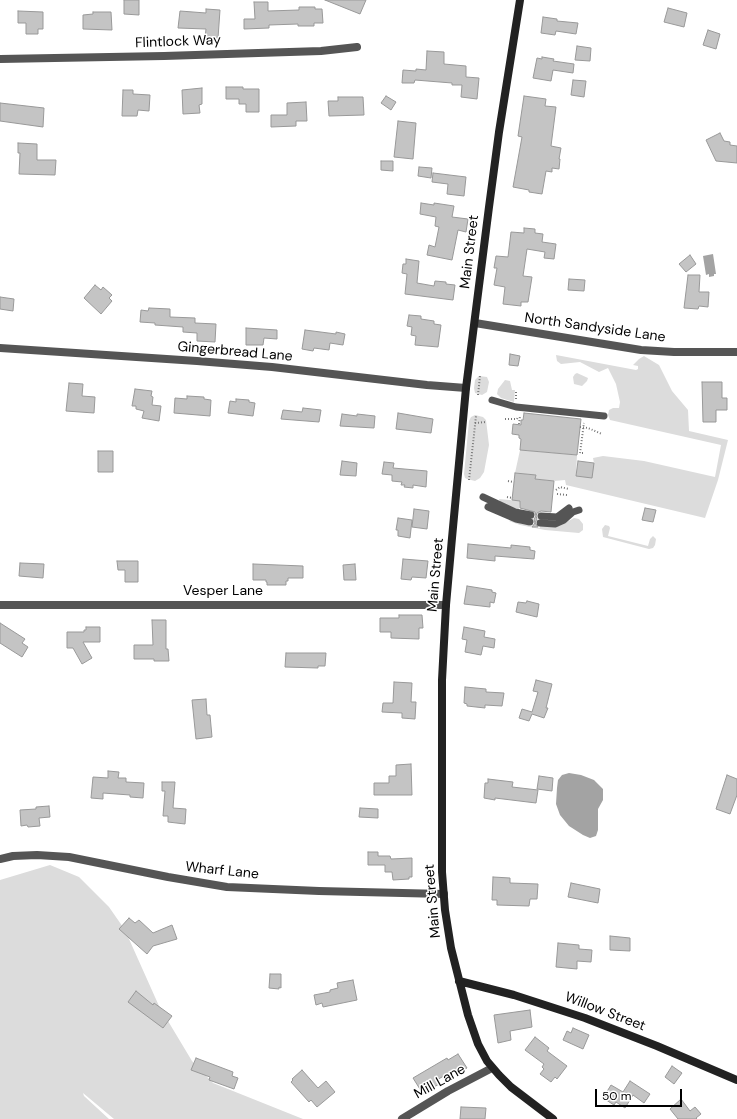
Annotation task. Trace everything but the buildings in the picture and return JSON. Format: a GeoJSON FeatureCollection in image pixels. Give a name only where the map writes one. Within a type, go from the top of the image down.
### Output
{"type":"FeatureCollection","features":[{"type":"Feature","properties":{"kind":"main road","name":"Main Street"},"geometry":{"type":"LineString","coordinates":[[520,0],[495,161],[466,388],[446,605],[442,668],[441,732],[442,872],[451,948],[473,1030],[483,1053],[492,1068],[512,1087],[553,1119]]}},
{"type":"Feature","properties":{"kind":"main road","name":"Willow Street"},"geometry":{"type":"LineString","coordinates":[[459,981],[521,997],[577,1015],[657,1046],[737,1080]]}},
{"type":"Feature","properties":{"kind":"street","name":"Flintlock Way"},"geometry":{"type":"LineString","coordinates":[[0,59],[171,56],[321,50],[357,47]]}},
{"type":"Feature","properties":{"kind":"street","name":"North Sandyside Lane"},"geometry":{"type":"LineString","coordinates":[[475,323],[641,350],[674,352],[737,352]]}},
{"type":"Feature","properties":{"kind":"street","name":"Gingerbread Lane"},"geometry":{"type":"LineString","coordinates":[[0,348],[204,361],[466,388]]}},
{"type":"Feature","properties":{"kind":"street","name":"Vesper Lane"},"geometry":{"type":"LineString","coordinates":[[0,605],[446,605]]}},
{"type":"Feature","properties":{"kind":"street","name":"Wharf Lane"},"geometry":{"type":"LineString","coordinates":[[0,859],[13,856],[37,855],[69,857],[227,887],[444,894]]}},
{"type":"Feature","properties":{"kind":"street","name":"Mill Lane"},"geometry":{"type":"LineString","coordinates":[[402,1119],[448,1091],[492,1068]]}},
{"type":"Feature","properties":{"kind":"lane"},"geometry":{"type":"LineString","coordinates":[[492,400],[516,407],[604,416]]}},
{"type":"Feature","properties":{"kind":"lane"},"geometry":{"type":"LineString","coordinates":[[483,497],[530,518],[516,519],[488,507]]}},
{"type":"Feature","properties":{"kind":"lane"},"geometry":{"type":"LineString","coordinates":[[569,508],[557,517],[541,520],[555,524],[564,520],[572,512],[579,510]]}},
{"type":"Feature","properties":{"kind":"path"},"geometry":{"type":"LineString","coordinates":[[478,395],[480,376]]}},
{"type":"Feature","properties":{"kind":"path"},"geometry":{"type":"LineString","coordinates":[[505,419],[517,420],[518,412],[520,413],[518,424]]}},
{"type":"Feature","properties":{"kind":"path"},"geometry":{"type":"LineString","coordinates":[[469,480],[476,416]]}},
{"type":"Feature","properties":{"kind":"path"},"geometry":{"type":"LineString","coordinates":[[583,453],[580,453],[584,418]]}},
{"type":"Feature","properties":{"kind":"path"},"geometry":{"type":"LineString","coordinates":[[475,423],[486,422]]}},
{"type":"Feature","properties":{"kind":"path"},"geometry":{"type":"LineString","coordinates":[[582,427],[602,434]]}},
{"type":"Feature","properties":{"kind":"path"},"geometry":{"type":"LineString","coordinates":[[508,481],[514,482]]}},
{"type":"Feature","properties":{"kind":"path"},"geometry":{"type":"LineString","coordinates":[[556,490],[560,487],[569,489]]}},
{"type":"Feature","properties":{"kind":"path"},"geometry":{"type":"LineString","coordinates":[[557,494],[567,495]]}},
{"type":"Feature","properties":{"kind":"path"},"geometry":{"type":"LineString","coordinates":[[507,497],[513,498]]}},
{"type":"Feature","properties":{"kind":"shaded area"},"geometry":{"type":"Polygon","coordinates":[[[713,254],[716,274],[709,277],[709,274],[706,275],[703,256],[713,254]]]}},
{"type":"Feature","properties":{"kind":"shaded area"},"geometry":{"type":"Polygon","coordinates":[[[556,355],[636,370],[638,369],[638,366],[633,365],[644,356],[659,365],[672,391],[688,410],[689,431],[728,440],[718,480],[705,518],[566,485],[565,480],[554,481],[535,479],[536,475],[515,473],[520,450],[577,455],[576,475],[594,463],[593,458],[603,456],[644,461],[715,477],[721,445],[610,420],[608,415],[609,410],[619,408],[620,402],[616,384],[608,368],[599,372],[580,362],[561,364],[557,361],[556,355]]]}},
{"type":"Feature","properties":{"kind":"shaded area"},"geometry":{"type":"Polygon","coordinates":[[[577,373],[588,378],[582,386],[574,384],[573,377],[577,373]]]}},
{"type":"Feature","properties":{"kind":"shaded area"},"geometry":{"type":"Polygon","coordinates":[[[479,376],[487,377],[489,382],[487,392],[482,395],[475,393],[474,388],[475,380],[479,376]]]}},
{"type":"Feature","properties":{"kind":"shaded area"},"geometry":{"type":"Polygon","coordinates":[[[505,380],[510,381],[512,390],[515,390],[514,402],[501,398],[497,394],[498,389],[505,380]]]}},
{"type":"Feature","properties":{"kind":"shaded area"},"geometry":{"type":"Polygon","coordinates":[[[475,415],[483,417],[486,420],[489,445],[484,472],[480,478],[475,481],[465,478],[464,474],[469,421],[471,417],[475,415]]]}},
{"type":"Feature","properties":{"kind":"shaded area"},"geometry":{"type":"Polygon","coordinates":[[[499,499],[520,501],[519,509],[512,508],[500,502],[499,499]]]}},
{"type":"Feature","properties":{"kind":"shaded area"},"geometry":{"type":"Polygon","coordinates":[[[574,518],[579,519],[583,524],[583,530],[579,533],[545,530],[520,525],[509,521],[511,520],[540,528],[540,526],[559,526],[574,518]]]}},
{"type":"Feature","properties":{"kind":"shaded area"},"geometry":{"type":"Polygon","coordinates":[[[605,525],[609,526],[610,528],[608,536],[648,546],[650,539],[653,536],[656,539],[655,545],[653,548],[649,549],[603,537],[602,529],[605,525]]]}},
{"type":"Feature","properties":{"kind":"shaded area"},"geometry":{"type":"Polygon","coordinates":[[[569,773],[581,775],[594,780],[603,789],[603,800],[598,809],[598,830],[596,836],[590,838],[583,835],[569,826],[560,815],[556,804],[558,780],[562,775],[569,773]]]}},
{"type":"Feature","properties":{"kind":"shaded area"},"geometry":{"type":"Polygon","coordinates":[[[50,865],[79,877],[109,907],[125,930],[159,1006],[192,1061],[213,1083],[303,1119],[114,1119],[83,1093],[84,1096],[109,1119],[0,1119],[0,880],[50,865]]]}}]}
